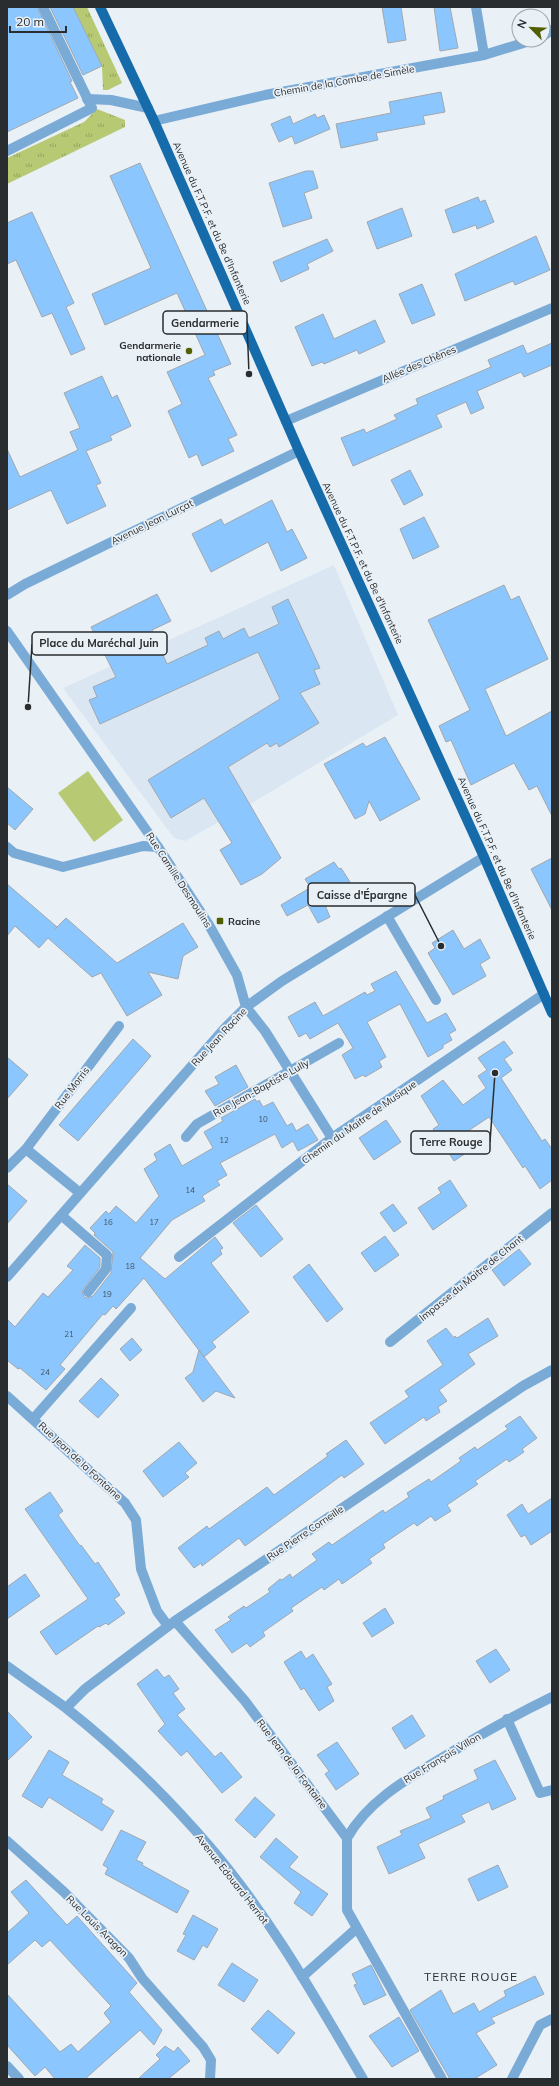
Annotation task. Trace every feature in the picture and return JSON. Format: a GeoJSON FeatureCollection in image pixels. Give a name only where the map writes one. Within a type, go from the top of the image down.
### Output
{"type":"FeatureCollection","features":[{"type":"Feature","properties":{"kind":"main road","name":"Avenue du F.T.P.F. et du 8e d'Infanterie"},"geometry":{"type":"LineString","coordinates":[[100,7],[154,121],[299,451],[484,857],[552,1013]]}},
{"type":"Feature","properties":{"kind":"street"},"geometry":{"type":"LineString","coordinates":[[7,151],[92,108],[43,7]]}},
{"type":"Feature","properties":{"kind":"street"},"geometry":{"type":"LineString","coordinates":[[476,7],[484,55]]}},
{"type":"Feature","properties":{"kind":"street","name":"Chemin de la Combe de Simèle"},"geometry":{"type":"LineString","coordinates":[[154,121],[264,95],[484,55],[511,47]]}},
{"type":"Feature","properties":{"kind":"street"},"geometry":{"type":"LineString","coordinates":[[87,99],[111,100],[148,108]]}},
{"type":"Feature","properties":{"kind":"street","name":"Allée des Chênes"},"geometry":{"type":"LineString","coordinates":[[286,421],[552,308]]}},
{"type":"Feature","properties":{"kind":"street","name":"Avenue Jean Lurçat"},"geometry":{"type":"LineString","coordinates":[[7,594],[299,451]]}},
{"type":"Feature","properties":{"kind":"street","name":"Rue Camille Desmoulins"},"geometry":{"type":"LineString","coordinates":[[7,631],[158,847],[209,925],[237,974],[246,1007],[265,1031],[332,1138]]}},
{"type":"Feature","properties":{"kind":"street"},"geometry":{"type":"LineString","coordinates":[[7,848],[14,853],[63,867],[143,846],[158,847]]}},
{"type":"Feature","properties":{"kind":"street","name":"Rue Jean Racine"},"geometry":{"type":"LineString","coordinates":[[7,1277],[224,1028],[246,1007],[282,981],[484,857]]}},
{"type":"Feature","properties":{"kind":"street"},"geometry":{"type":"LineString","coordinates":[[386,916],[436,1000]]}},
{"type":"Feature","properties":{"kind":"street","name":"Chemin du Maitre de Musique"},"geometry":{"type":"LineString","coordinates":[[179,1257],[332,1138],[544,994]]}},
{"type":"Feature","properties":{"kind":"street","name":"Rue Morris"},"geometry":{"type":"LineString","coordinates":[[7,1168],[26,1149],[119,1026]]}},
{"type":"Feature","properties":{"kind":"street","name":"Rue Jean-Baptiste Lully"},"geometry":{"type":"LineString","coordinates":[[186,1138],[197,1124],[291,1072],[339,1043]]}},
{"type":"Feature","properties":{"kind":"street"},"geometry":{"type":"LineString","coordinates":[[26,1149],[80,1194]]}},
{"type":"Feature","properties":{"kind":"street","name":"Impasse du Maitre de Chant"},"geometry":{"type":"LineString","coordinates":[[390,1342],[552,1213]]}},
{"type":"Feature","properties":{"kind":"street"},"geometry":{"type":"LineString","coordinates":[[61,1215],[107,1255],[106,1269],[88,1292]]}},
{"type":"Feature","properties":{"kind":"street"},"geometry":{"type":"LineString","coordinates":[[34,1418],[131,1308]]}},
{"type":"Feature","properties":{"kind":"street","name":"Rue Pierre Corneille"},"geometry":{"type":"LineString","coordinates":[[66,1708],[85,1689],[172,1623],[522,1386],[552,1370]]}},
{"type":"Feature","properties":{"kind":"street","name":"Rue Jean de la Fontaine"},"geometry":{"type":"LineString","coordinates":[[7,1396],[34,1418],[125,1503],[136,1520],[141,1569],[157,1611],[172,1623],[245,1701],[347,1838]]}},
{"type":"Feature","properties":{"kind":"street","name":"Avenue Edouard Herriot"},"geometry":{"type":"LineString","coordinates":[[7,1666],[66,1708],[151,1784],[210,1847],[278,1938],[363,2079]]}},
{"type":"Feature","properties":{"kind":"street","name":"Rue François Villon"},"geometry":{"type":"LineString","coordinates":[[347,1838],[357,1822],[403,1781],[506,1719],[552,1697]]}},
{"type":"Feature","properties":{"kind":"street"},"geometry":{"type":"LineString","coordinates":[[506,1719],[540,1793],[552,1790]]}},
{"type":"Feature","properties":{"kind":"street"},"geometry":{"type":"LineString","coordinates":[[347,1838],[347,1910],[442,2079]]}},
{"type":"Feature","properties":{"kind":"street","name":"Rue Louis Aragon"},"geometry":{"type":"LineString","coordinates":[[7,1840],[64,1892],[129,1958],[142,1978],[203,2047],[211,2060],[210,2079]]}},
{"type":"Feature","properties":{"kind":"street"},"geometry":{"type":"LineString","coordinates":[[302,1977],[357,1928]]}},
{"type":"Feature","properties":{"kind":"street"},"geometry":{"type":"LineString","coordinates":[[512,2079],[540,2026],[552,2019]]}},
{"type":"Feature","properties":{"kind":"street"},"geometry":{"type":"LineString","coordinates":[[7,2066],[19,2079]]}},
{"type":"Feature","properties":{"kind":"shaded area"},"geometry":{"type":"Polygon","coordinates":[[[334,565],[398,715],[254,802],[185,841],[174,838],[63,688],[334,565]]]}},
{"type":"Feature","properties":{"kind":"green space"},"geometry":{"type":"Polygon","coordinates":[[[73,7],[87,7],[122,83],[108,90],[103,90],[102,66],[73,7]]]}},
{"type":"Feature","properties":{"kind":"green space"},"geometry":{"type":"Polygon","coordinates":[[[97,109],[125,120],[125,127],[7,184],[7,158],[84,122],[97,109]]]}},
{"type":"Feature","properties":{"kind":"green space"},"geometry":{"type":"Polygon","coordinates":[[[88,771],[123,820],[94,842],[58,793],[88,771]]]}},
{"type":"Feature","properties":{"kind":"building"},"geometry":{"type":"Polygon","coordinates":[[[7,7],[37,7],[72,81],[70,82],[78,98],[7,132],[7,7]]]}},
{"type":"Feature","properties":{"kind":"building"},"geometry":{"type":"Polygon","coordinates":[[[50,7],[73,7],[102,66],[83,75],[50,7]]]}},
{"type":"Feature","properties":{"kind":"building"},"geometry":{"type":"Polygon","coordinates":[[[382,7],[401,7],[406,40],[388,43],[382,7]]]}},
{"type":"Feature","properties":{"kind":"building"},"geometry":{"type":"Polygon","coordinates":[[[434,7],[450,7],[458,48],[440,51],[434,7]]]}},
{"type":"Feature","properties":{"kind":"building"},"geometry":{"type":"Polygon","coordinates":[[[441,92],[445,112],[423,116],[425,124],[376,133],[378,140],[341,148],[336,124],[391,113],[389,102],[441,92]]]}},
{"type":"Feature","properties":{"kind":"building"},"geometry":{"type":"Polygon","coordinates":[[[315,114],[317,118],[324,115],[330,129],[295,144],[292,136],[279,142],[271,124],[290,116],[293,124],[315,114]]]}},
{"type":"Feature","properties":{"kind":"building"},"geometry":{"type":"Polygon","coordinates":[[[140,163],[231,364],[213,371],[215,375],[208,378],[237,435],[228,439],[234,451],[202,466],[197,454],[189,458],[168,411],[182,404],[167,372],[205,355],[177,293],[105,325],[92,294],[151,268],[110,176],[140,163]]]}},
{"type":"Feature","properties":{"kind":"building"},"geometry":{"type":"Polygon","coordinates":[[[306,171],[313,171],[318,188],[304,193],[312,218],[283,227],[269,183],[306,171]]]}},
{"type":"Feature","properties":{"kind":"building"},"geometry":{"type":"Polygon","coordinates":[[[478,197],[480,202],[485,200],[494,222],[477,229],[476,225],[453,233],[445,210],[478,197]]]}},
{"type":"Feature","properties":{"kind":"building"},"geometry":{"type":"Polygon","coordinates":[[[402,208],[412,236],[377,249],[367,222],[402,208]]]}},
{"type":"Feature","properties":{"kind":"building"},"geometry":{"type":"Polygon","coordinates":[[[32,212],[74,303],[66,307],[85,349],[71,355],[52,313],[42,317],[16,260],[7,264],[7,223],[32,212]]]}},
{"type":"Feature","properties":{"kind":"building"},"geometry":{"type":"Polygon","coordinates":[[[536,236],[550,270],[515,285],[513,281],[465,301],[455,274],[536,236]]]}},
{"type":"Feature","properties":{"kind":"building"},"geometry":{"type":"Polygon","coordinates":[[[327,239],[333,251],[307,264],[309,269],[281,282],[273,262],[327,239]]]}},
{"type":"Feature","properties":{"kind":"building"},"geometry":{"type":"Polygon","coordinates":[[[422,284],[435,315],[412,324],[399,294],[422,284]]]}},
{"type":"Feature","properties":{"kind":"building"},"geometry":{"type":"Polygon","coordinates":[[[323,314],[334,339],[375,320],[385,342],[359,354],[357,350],[324,364],[322,362],[312,366],[295,327],[323,314]]]}},
{"type":"Feature","properties":{"kind":"building"},"geometry":{"type":"Polygon","coordinates":[[[552,343],[552,365],[524,377],[521,372],[477,391],[484,408],[471,414],[466,402],[436,415],[442,427],[353,466],[341,438],[364,429],[366,433],[397,419],[394,415],[418,404],[416,399],[491,367],[488,360],[523,345],[527,354],[552,343]]]}},
{"type":"Feature","properties":{"kind":"building"},"geometry":{"type":"Polygon","coordinates":[[[102,376],[112,398],[117,395],[131,426],[110,436],[112,440],[86,451],[101,483],[96,485],[106,506],[67,524],[51,490],[7,510],[7,449],[20,477],[78,450],[70,432],[80,428],[64,393],[102,376]]]}},
{"type":"Feature","properties":{"kind":"building"},"geometry":{"type":"Polygon","coordinates":[[[410,470],[423,495],[404,505],[391,480],[410,470]]]}},
{"type":"Feature","properties":{"kind":"building"},"geometry":{"type":"Polygon","coordinates":[[[272,500],[287,532],[292,529],[307,558],[281,571],[268,542],[211,572],[192,534],[221,519],[224,525],[272,500]]]}},
{"type":"Feature","properties":{"kind":"building"},"geometry":{"type":"Polygon","coordinates":[[[424,517],[439,547],[413,559],[400,529],[424,517]]]}},
{"type":"Feature","properties":{"kind":"building"},"geometry":{"type":"Polygon","coordinates":[[[504,585],[511,600],[519,596],[548,659],[485,689],[506,736],[552,711],[552,816],[537,786],[529,790],[514,763],[471,785],[451,740],[446,742],[439,726],[470,710],[428,620],[504,585]]]}},
{"type":"Feature","properties":{"kind":"building"},"geometry":{"type":"Polygon","coordinates":[[[157,594],[171,621],[152,630],[167,664],[208,645],[205,638],[219,631],[223,639],[244,628],[249,638],[279,624],[272,607],[288,599],[320,668],[314,670],[320,684],[300,693],[319,723],[279,747],[277,743],[270,747],[267,743],[228,767],[281,858],[262,874],[241,885],[220,850],[232,843],[204,798],[171,818],[148,780],[280,699],[258,652],[100,724],[89,700],[97,697],[93,687],[116,677],[91,627],[157,594]]]}},
{"type":"Feature","properties":{"kind":"building"},"geometry":{"type":"Polygon","coordinates":[[[385,737],[420,799],[380,821],[369,801],[365,814],[355,819],[324,764],[363,743],[366,747],[385,737]]]}},
{"type":"Feature","properties":{"kind":"building"},"geometry":{"type":"Polygon","coordinates":[[[7,787],[33,809],[15,830],[7,823],[7,787]]]}},
{"type":"Feature","properties":{"kind":"building"},"geometry":{"type":"Polygon","coordinates":[[[552,858],[552,910],[531,869],[552,858]]]}},
{"type":"Feature","properties":{"kind":"building"},"geometry":{"type":"Polygon","coordinates":[[[334,862],[339,869],[341,868],[350,882],[322,898],[330,917],[318,923],[308,905],[287,916],[281,905],[310,887],[305,879],[334,862]]]}},
{"type":"Feature","properties":{"kind":"building"},"geometry":{"type":"Polygon","coordinates":[[[7,884],[57,927],[66,918],[117,963],[183,923],[198,947],[183,956],[178,979],[148,972],[162,995],[127,1016],[101,973],[92,977],[48,938],[39,948],[15,926],[7,936],[7,884]]]}},
{"type":"Feature","properties":{"kind":"building"},"geometry":{"type":"Polygon","coordinates":[[[453,930],[464,949],[480,939],[490,958],[480,964],[486,976],[453,995],[428,953],[435,948],[432,943],[453,930]]]}},
{"type":"Feature","properties":{"kind":"building"},"geometry":{"type":"Polygon","coordinates":[[[396,971],[427,1023],[446,1013],[456,1030],[449,1034],[452,1040],[443,1045],[443,1048],[428,1057],[400,1004],[367,1022],[386,1057],[379,1061],[382,1067],[365,1077],[363,1075],[355,1079],[342,1055],[353,1048],[338,1023],[310,1039],[306,1033],[299,1037],[288,1017],[315,1002],[323,1016],[365,992],[367,995],[375,991],[371,984],[396,971]]]}},
{"type":"Feature","properties":{"kind":"building"},"geometry":{"type":"Polygon","coordinates":[[[133,1039],[151,1056],[78,1141],[59,1125],[133,1039]]]}},
{"type":"Feature","properties":{"kind":"building"},"geometry":{"type":"Polygon","coordinates":[[[504,1041],[513,1053],[504,1059],[512,1070],[501,1078],[542,1141],[545,1139],[552,1149],[552,1180],[540,1189],[525,1166],[523,1168],[489,1117],[459,1137],[469,1151],[454,1161],[433,1129],[439,1125],[421,1096],[443,1080],[463,1105],[486,1088],[478,1076],[487,1070],[478,1058],[504,1041]]]}},
{"type":"Feature","properties":{"kind":"building"},"geometry":{"type":"Polygon","coordinates":[[[7,1057],[28,1075],[7,1099],[7,1057]]]}},
{"type":"Feature","properties":{"kind":"building"},"geometry":{"type":"Polygon","coordinates":[[[236,1065],[248,1087],[215,1106],[205,1091],[219,1084],[215,1077],[236,1065]]]}},
{"type":"Feature","properties":{"kind":"building"},"geometry":{"type":"Polygon","coordinates":[[[255,1099],[257,1102],[259,1100],[263,1107],[273,1102],[287,1126],[292,1123],[296,1131],[308,1124],[318,1140],[298,1151],[293,1141],[282,1148],[275,1134],[220,1163],[227,1175],[217,1181],[220,1185],[202,1196],[205,1201],[172,1220],[140,1258],[165,1279],[215,1237],[223,1248],[220,1250],[222,1254],[211,1263],[249,1312],[212,1342],[216,1347],[204,1357],[144,1278],[116,1309],[113,1306],[105,1315],[103,1314],[60,1365],[65,1369],[46,1390],[20,1368],[18,1369],[7,1360],[7,1319],[15,1327],[43,1293],[48,1297],[73,1270],[67,1266],[85,1245],[100,1258],[100,1267],[82,1291],[84,1297],[87,1298],[93,1296],[111,1273],[113,1252],[94,1235],[95,1233],[90,1228],[106,1211],[109,1214],[116,1206],[136,1223],[159,1196],[144,1169],[157,1160],[154,1154],[170,1144],[182,1166],[213,1148],[204,1132],[223,1121],[221,1118],[255,1099]]]}},
{"type":"Feature","properties":{"kind":"building"},"geometry":{"type":"Polygon","coordinates":[[[386,1120],[401,1142],[374,1160],[359,1138],[386,1120]]]}},
{"type":"Feature","properties":{"kind":"building"},"geometry":{"type":"Polygon","coordinates":[[[450,1180],[467,1206],[433,1230],[418,1208],[441,1193],[438,1188],[450,1180]]]}},
{"type":"Feature","properties":{"kind":"building"},"geometry":{"type":"Polygon","coordinates":[[[7,1184],[27,1201],[7,1224],[7,1184]]]}},
{"type":"Feature","properties":{"kind":"building"},"geometry":{"type":"Polygon","coordinates":[[[393,1204],[407,1223],[394,1232],[380,1213],[393,1204]]]}},
{"type":"Feature","properties":{"kind":"building"},"geometry":{"type":"Polygon","coordinates":[[[256,1205],[283,1239],[261,1257],[233,1223],[256,1205]]]}},
{"type":"Feature","properties":{"kind":"building"},"geometry":{"type":"Polygon","coordinates":[[[385,1236],[399,1255],[375,1272],[361,1253],[385,1236]]]}},
{"type":"Feature","properties":{"kind":"building"},"geometry":{"type":"Polygon","coordinates":[[[519,1249],[531,1264],[504,1286],[492,1270],[519,1249]]]}},
{"type":"Feature","properties":{"kind":"building"},"geometry":{"type":"Polygon","coordinates":[[[309,1264],[343,1309],[327,1322],[293,1277],[309,1264]]]}},
{"type":"Feature","properties":{"kind":"building"},"geometry":{"type":"Polygon","coordinates":[[[488,1318],[498,1336],[468,1354],[475,1364],[439,1390],[447,1401],[438,1407],[440,1412],[426,1421],[424,1417],[385,1444],[370,1423],[409,1397],[405,1391],[443,1365],[427,1341],[446,1328],[454,1338],[455,1336],[457,1338],[488,1318]]]}},
{"type":"Feature","properties":{"kind":"building"},"geometry":{"type":"Polygon","coordinates":[[[132,1338],[142,1350],[130,1361],[120,1349],[132,1338]]]}},
{"type":"Feature","properties":{"kind":"building"},"geometry":{"type":"Polygon","coordinates":[[[199,1350],[235,1398],[216,1391],[203,1402],[185,1378],[193,1372],[199,1350]]]}},
{"type":"Feature","properties":{"kind":"building"},"geometry":{"type":"Polygon","coordinates":[[[101,1378],[119,1395],[98,1418],[79,1401],[101,1378]]]}},
{"type":"Feature","properties":{"kind":"building"},"geometry":{"type":"Polygon","coordinates":[[[520,1416],[537,1438],[522,1449],[524,1452],[509,1462],[507,1459],[475,1481],[478,1484],[447,1505],[451,1511],[435,1521],[431,1516],[417,1526],[414,1523],[383,1544],[385,1548],[369,1559],[372,1563],[342,1584],[339,1579],[324,1590],[322,1587],[291,1608],[293,1611],[263,1632],[265,1636],[250,1647],[247,1643],[232,1653],[215,1630],[231,1620],[228,1617],[244,1606],[246,1608],[270,1592],[268,1589],[280,1579],[282,1580],[290,1574],[292,1578],[317,1560],[312,1554],[329,1542],[332,1545],[383,1510],[385,1513],[409,1497],[407,1493],[429,1479],[431,1482],[461,1461],[459,1458],[475,1447],[477,1450],[508,1429],[505,1426],[520,1416]]]}},
{"type":"Feature","properties":{"kind":"building"},"geometry":{"type":"Polygon","coordinates":[[[346,1440],[364,1464],[344,1478],[342,1475],[245,1546],[239,1538],[202,1566],[201,1563],[194,1568],[178,1548],[207,1526],[209,1529],[267,1487],[274,1495],[328,1456],[326,1454],[346,1440]]]}},
{"type":"Feature","properties":{"kind":"building"},"geometry":{"type":"Polygon","coordinates":[[[179,1442],[197,1463],[185,1473],[189,1477],[163,1497],[143,1471],[179,1442]]]}},
{"type":"Feature","properties":{"kind":"building"},"geometry":{"type":"Polygon","coordinates":[[[50,1492],[63,1511],[58,1515],[95,1564],[98,1562],[120,1595],[114,1599],[125,1613],[108,1625],[106,1623],[99,1627],[98,1626],[56,1655],[40,1632],[88,1599],[25,1509],[50,1492]]]}},
{"type":"Feature","properties":{"kind":"building"},"geometry":{"type":"Polygon","coordinates":[[[552,1498],[552,1531],[531,1545],[525,1535],[521,1537],[507,1515],[522,1504],[528,1514],[552,1498]]]}},
{"type":"Feature","properties":{"kind":"building"},"geometry":{"type":"Polygon","coordinates":[[[25,1574],[40,1596],[7,1619],[7,1587],[25,1574]]]}},
{"type":"Feature","properties":{"kind":"building"},"geometry":{"type":"Polygon","coordinates":[[[385,1608],[394,1623],[372,1637],[363,1623],[385,1608]]]}},
{"type":"Feature","properties":{"kind":"building"},"geometry":{"type":"Polygon","coordinates":[[[496,1649],[510,1670],[490,1683],[476,1661],[496,1649]]]}},
{"type":"Feature","properties":{"kind":"building"},"geometry":{"type":"Polygon","coordinates":[[[301,1651],[306,1659],[313,1654],[332,1684],[327,1687],[334,1701],[319,1711],[304,1688],[301,1690],[284,1662],[301,1651]]]}},
{"type":"Feature","properties":{"kind":"building"},"geometry":{"type":"Polygon","coordinates":[[[157,1669],[164,1678],[169,1675],[179,1689],[173,1693],[185,1709],[177,1715],[215,1757],[221,1752],[242,1777],[222,1793],[187,1751],[181,1756],[158,1731],[165,1724],[137,1684],[157,1669]]]}},
{"type":"Feature","properties":{"kind":"building"},"geometry":{"type":"Polygon","coordinates":[[[7,1711],[32,1737],[7,1761],[7,1711]]]}},
{"type":"Feature","properties":{"kind":"building"},"geometry":{"type":"Polygon","coordinates":[[[412,1715],[425,1736],[405,1749],[392,1728],[412,1715]]]}},
{"type":"Feature","properties":{"kind":"building"},"geometry":{"type":"Polygon","coordinates":[[[337,1742],[359,1774],[336,1790],[325,1774],[329,1771],[317,1755],[337,1742]]]}},
{"type":"Feature","properties":{"kind":"building"},"geometry":{"type":"Polygon","coordinates":[[[49,1750],[69,1762],[62,1775],[103,1799],[101,1803],[114,1811],[102,1831],[49,1797],[42,1808],[22,1796],[49,1750]]]}},
{"type":"Feature","properties":{"kind":"building"},"geometry":{"type":"Polygon","coordinates":[[[495,1760],[516,1799],[492,1810],[489,1802],[461,1815],[465,1822],[418,1844],[425,1858],[389,1874],[377,1847],[402,1835],[400,1831],[431,1818],[426,1808],[444,1799],[443,1796],[478,1779],[474,1770],[495,1760]]]}},
{"type":"Feature","properties":{"kind":"building"},"geometry":{"type":"Polygon","coordinates":[[[255,1797],[275,1815],[255,1838],[235,1820],[255,1797]]]}},
{"type":"Feature","properties":{"kind":"building"},"geometry":{"type":"Polygon","coordinates":[[[121,1830],[146,1842],[136,1860],[143,1863],[142,1865],[189,1891],[177,1913],[105,1874],[108,1868],[103,1865],[121,1830]]]}},
{"type":"Feature","properties":{"kind":"building"},"geometry":{"type":"Polygon","coordinates":[[[276,1838],[298,1857],[289,1867],[328,1894],[312,1916],[294,1903],[301,1892],[260,1857],[276,1838]]]}},
{"type":"Feature","properties":{"kind":"building"},"geometry":{"type":"Polygon","coordinates":[[[498,1865],[508,1887],[478,1901],[468,1879],[498,1865]]]}},
{"type":"Feature","properties":{"kind":"building"},"geometry":{"type":"Polygon","coordinates":[[[26,1880],[67,1925],[77,1916],[137,1983],[129,1992],[162,2030],[154,2045],[140,2030],[85,2079],[55,2079],[45,2067],[35,2076],[7,2045],[7,1994],[60,2052],[71,2044],[78,2052],[111,2022],[104,2013],[111,2006],[50,1940],[42,1947],[35,1940],[7,1965],[7,1933],[29,1913],[11,1892],[26,1880]]]}},
{"type":"Feature","properties":{"kind":"building"},"geometry":{"type":"Polygon","coordinates":[[[193,1915],[218,1929],[207,1948],[203,1945],[194,1960],[177,1951],[186,1935],[183,1934],[193,1915]]]}},
{"type":"Feature","properties":{"kind":"building"},"geometry":{"type":"Polygon","coordinates":[[[232,1963],[258,1980],[244,2002],[218,1985],[232,1963]]]}},
{"type":"Feature","properties":{"kind":"building"},"geometry":{"type":"Polygon","coordinates":[[[371,1965],[386,1995],[364,2005],[354,1985],[357,1984],[352,1974],[371,1965]]]}},
{"type":"Feature","properties":{"kind":"building"},"geometry":{"type":"Polygon","coordinates":[[[535,1976],[544,1994],[491,2018],[495,2023],[476,2033],[497,2065],[474,2079],[450,2079],[410,2010],[441,1990],[453,2014],[474,2003],[479,2012],[506,1996],[504,1991],[535,1976]]]}},
{"type":"Feature","properties":{"kind":"building"},"geometry":{"type":"Polygon","coordinates":[[[268,2010],[295,2033],[278,2054],[251,2029],[268,2010]]]}},
{"type":"Feature","properties":{"kind":"building"},"geometry":{"type":"Polygon","coordinates":[[[399,2017],[419,2051],[392,2067],[369,2036],[399,2017]]]}},
{"type":"Feature","properties":{"kind":"building"},"geometry":{"type":"Polygon","coordinates":[[[165,2046],[174,2052],[178,2047],[190,2061],[168,2079],[138,2079],[160,2059],[156,2055],[165,2046]]]}},
{"type":"Feature","properties":{"kind":"place","name":"Gendarmerie nationale"},"geometry":{"type":"Point","coordinates":[189,351]}},
{"type":"Feature","properties":{"kind":"place","name":"Gendarmerie"},"geometry":{"type":"Point","coordinates":[249,374]}},
{"type":"Feature","properties":{"kind":"place","name":"Place du Maréchal Juin"},"geometry":{"type":"Point","coordinates":[28,707]}},
{"type":"Feature","properties":{"kind":"place","name":"Racine"},"geometry":{"type":"Point","coordinates":[220,921]}},
{"type":"Feature","properties":{"kind":"place","name":"Caisse d'Épargne"},"geometry":{"type":"Point","coordinates":[441,946]}},
{"type":"Feature","properties":{"kind":"place","name":"Terre Rouge"},"geometry":{"type":"Point","coordinates":[495,1073]}},
{"type":"Feature","properties":{"kind":"district","name":"TERRE ROUGE"},"geometry":{"type":"Point","coordinates":[471,1976]}}]}
